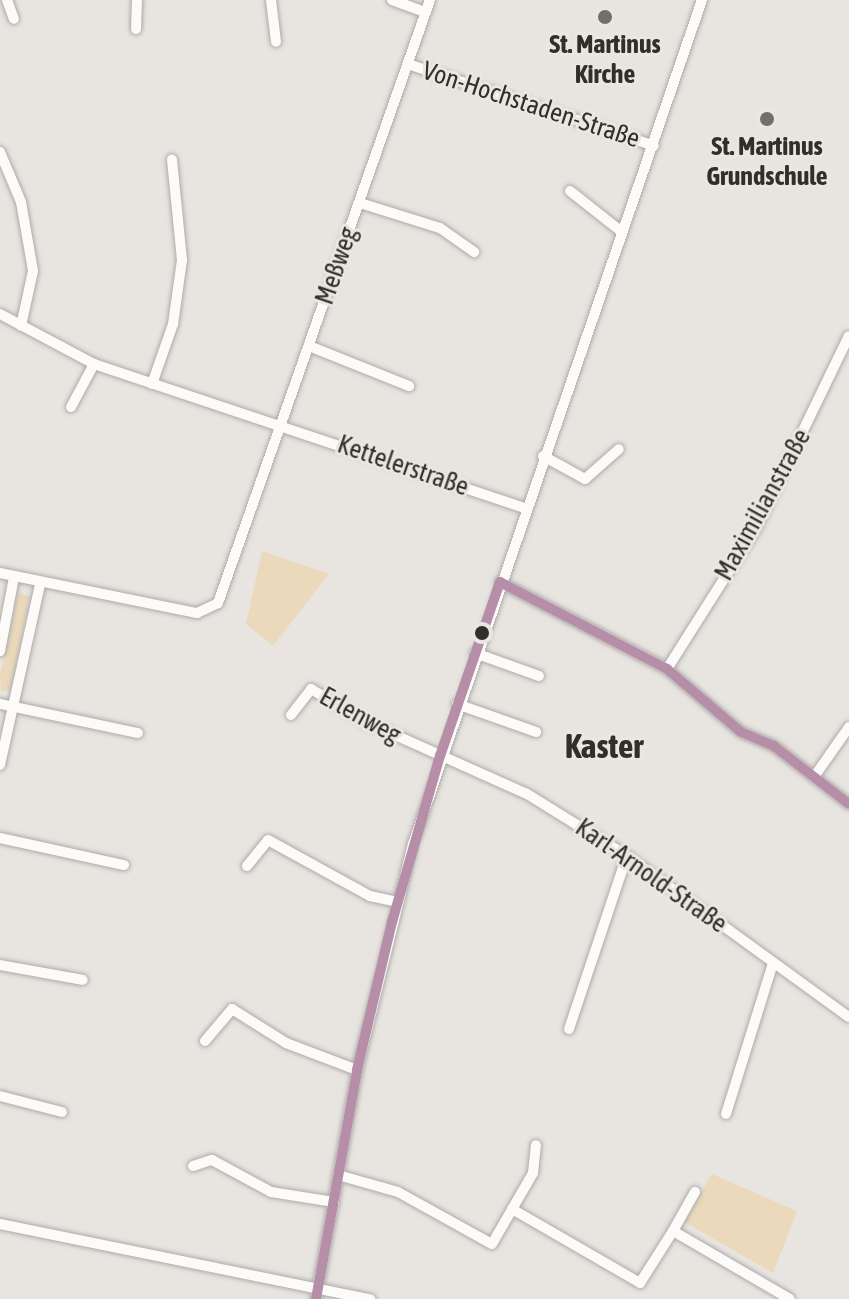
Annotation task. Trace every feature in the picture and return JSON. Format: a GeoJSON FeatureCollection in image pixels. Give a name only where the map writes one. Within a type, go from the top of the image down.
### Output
{"type":"FeatureCollection","features":[{"type":"Feature","properties":{"kind":"street"},"geometry":{"type":"LineString","coordinates":[[7,0],[14,19]]}},
{"type":"Feature","properties":{"kind":"street"},"geometry":{"type":"LineString","coordinates":[[136,29],[137,0]]}},
{"type":"Feature","properties":{"kind":"street"},"geometry":{"type":"LineString","coordinates":[[271,0],[276,42]]}},
{"type":"Feature","properties":{"kind":"street"},"geometry":{"type":"LineString","coordinates":[[392,0],[425,12]]}},
{"type":"Feature","properties":{"kind":"street","name":"Meßweg"},"geometry":{"type":"LineString","coordinates":[[0,573],[40,584],[197,613],[208,610],[222,595],[430,0]]}},
{"type":"Feature","properties":{"kind":"street"},"geometry":{"type":"LineString","coordinates":[[317,1293],[357,1070],[398,902],[440,756],[654,146],[702,0]]}},
{"type":"Feature","properties":{"kind":"street","name":"Von-Hochstaden-Straße"},"geometry":{"type":"LineString","coordinates":[[408,64],[654,146]]}},
{"type":"Feature","properties":{"kind":"street"},"geometry":{"type":"LineString","coordinates":[[0,152],[21,202],[33,271],[21,326]]}},
{"type":"Feature","properties":{"kind":"street"},"geometry":{"type":"LineString","coordinates":[[152,384],[173,324],[182,260],[172,159]]}},
{"type":"Feature","properties":{"kind":"street"},"geometry":{"type":"LineString","coordinates":[[570,191],[622,232]]}},
{"type":"Feature","properties":{"kind":"street"},"geometry":{"type":"LineString","coordinates":[[360,203],[440,228],[474,252]]}},
{"type":"Feature","properties":{"kind":"street","name":"Kettelerstraße"},"geometry":{"type":"LineString","coordinates":[[0,314],[94,364],[525,508]]}},
{"type":"Feature","properties":{"kind":"street","name":"Maximilianstraße"},"geometry":{"type":"LineString","coordinates":[[667,669],[756,528],[849,336]]}},
{"type":"Feature","properties":{"kind":"street"},"geometry":{"type":"LineString","coordinates":[[309,346],[409,386]]}},
{"type":"Feature","properties":{"kind":"street"},"geometry":{"type":"LineString","coordinates":[[71,407],[94,364]]}},
{"type":"Feature","properties":{"kind":"street"},"geometry":{"type":"LineString","coordinates":[[543,456],[585,479],[619,449]]}},
{"type":"Feature","properties":{"kind":"street"},"geometry":{"type":"LineString","coordinates":[[0,651],[14,577]]}},
{"type":"Feature","properties":{"kind":"street"},"geometry":{"type":"LineString","coordinates":[[500,582],[667,669],[741,732],[774,746],[849,804]]}},
{"type":"Feature","properties":{"kind":"street"},"geometry":{"type":"LineString","coordinates":[[0,765],[40,584]]}},
{"type":"Feature","properties":{"kind":"street"},"geometry":{"type":"LineString","coordinates":[[475,653],[539,676]]}},
{"type":"Feature","properties":{"kind":"street","name":"Erlenweg"},"geometry":{"type":"LineString","coordinates":[[291,715],[311,689],[366,722],[440,756]]}},
{"type":"Feature","properties":{"kind":"street"},"geometry":{"type":"LineString","coordinates":[[0,704],[138,733]]}},
{"type":"Feature","properties":{"kind":"street"},"geometry":{"type":"LineString","coordinates":[[457,704],[536,732]]}},
{"type":"Feature","properties":{"kind":"street"},"geometry":{"type":"LineString","coordinates":[[814,777],[849,727]]}},
{"type":"Feature","properties":{"kind":"street","name":"Karl-Arnold-Straße"},"geometry":{"type":"LineString","coordinates":[[440,756],[527,794],[627,856],[849,1017]]}},
{"type":"Feature","properties":{"kind":"street"},"geometry":{"type":"LineString","coordinates":[[0,838],[124,865]]}},
{"type":"Feature","properties":{"kind":"street"},"geometry":{"type":"LineString","coordinates":[[247,866],[268,840],[358,890],[398,902]]}},
{"type":"Feature","properties":{"kind":"street"},"geometry":{"type":"LineString","coordinates":[[569,1029],[627,856]]}},
{"type":"Feature","properties":{"kind":"street"},"geometry":{"type":"LineString","coordinates":[[726,1114],[773,963]]}},
{"type":"Feature","properties":{"kind":"street"},"geometry":{"type":"LineString","coordinates":[[0,965],[83,980]]}},
{"type":"Feature","properties":{"kind":"street"},"geometry":{"type":"LineString","coordinates":[[205,1041],[232,1009],[286,1043],[357,1070]]}},
{"type":"Feature","properties":{"kind":"street"},"geometry":{"type":"LineString","coordinates":[[0,1096],[62,1112]]}},
{"type":"Feature","properties":{"kind":"street"},"geometry":{"type":"LineString","coordinates":[[338,1175],[398,1192],[492,1244],[533,1173],[536,1145]]}},
{"type":"Feature","properties":{"kind":"street"},"geometry":{"type":"LineString","coordinates":[[193,1166],[212,1160],[271,1192],[334,1202]]}},
{"type":"Feature","properties":{"kind":"street"},"geometry":{"type":"LineString","coordinates":[[512,1209],[640,1283],[695,1192]]}},
{"type":"Feature","properties":{"kind":"street"},"geometry":{"type":"LineString","coordinates":[[0,1224],[117,1247],[317,1293],[370,1299]]}},
{"type":"Feature","properties":{"kind":"street"},"geometry":{"type":"LineString","coordinates":[[673,1231],[790,1299]]}},
{"type":"Feature","properties":{"kind":"shaded area"},"geometry":{"type":"Polygon","coordinates":[[[262,551],[329,574],[273,646],[246,624],[262,551]]]}},
{"type":"Feature","properties":{"kind":"shaded area"},"geometry":{"type":"Polygon","coordinates":[[[18,593],[30,596],[11,689],[1,692],[0,674],[18,593]]]}},
{"type":"Feature","properties":{"kind":"shaded area"},"geometry":{"type":"Polygon","coordinates":[[[712,1174],[797,1211],[773,1273],[684,1222],[712,1174]]]}},
{"type":"Feature","properties":{"kind":"transit line"},"geometry":{"type":"LineString","coordinates":[[500,582],[667,669],[741,732],[774,746],[849,804]]}},
{"type":"Feature","properties":{"kind":"transit line"},"geometry":{"type":"LineString","coordinates":[[316,1299],[357,1070],[392,922],[440,756],[500,582]]}},
{"type":"Feature","properties":{"kind":"place","name":"St. Martinus Kirche"},"geometry":{"type":"Point","coordinates":[605,17]}},
{"type":"Feature","properties":{"kind":"place","name":"St. Martinus Grundschule"},"geometry":{"type":"Point","coordinates":[767,119]}},
{"type":"Feature","properties":{"kind":"district","name":"Kaster"},"geometry":{"type":"Point","coordinates":[604,746]}}]}
